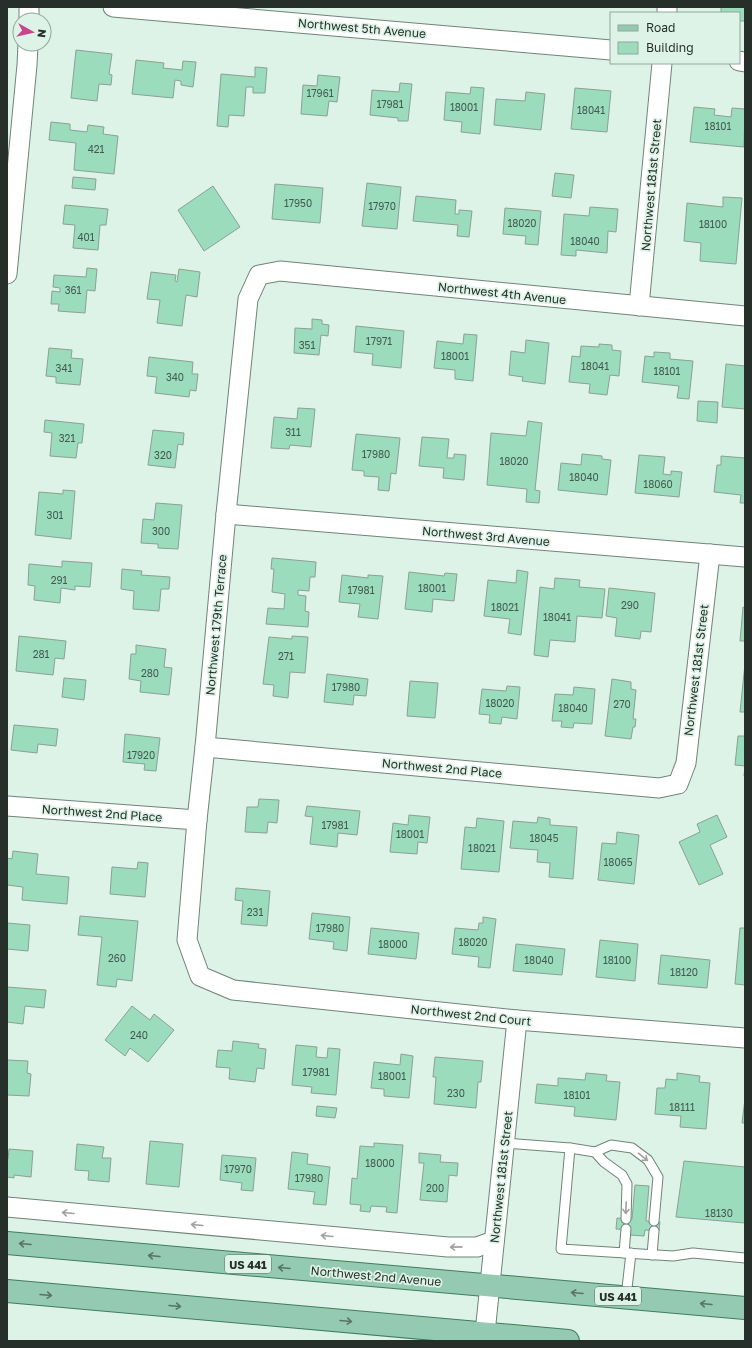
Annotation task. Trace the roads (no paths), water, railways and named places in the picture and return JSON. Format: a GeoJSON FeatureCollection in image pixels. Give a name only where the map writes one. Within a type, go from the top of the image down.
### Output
{"type":"FeatureCollection","features":[{"type":"Feature","properties":{"kind":"main road","name":"Northwest 2nd Avenue"},"geometry":{"type":"LineString","coordinates":[[7,1243],[745,1308]]}},
{"type":"Feature","properties":{"kind":"main road"},"geometry":{"type":"LineString","coordinates":[[7,1291],[568,1341]]}},
{"type":"Feature","properties":{"kind":"street","name":"Northwest 5th Avenue"},"geometry":{"type":"LineString","coordinates":[[113,7],[610,50]]}},
{"type":"Feature","properties":{"kind":"street"},"geometry":{"type":"LineString","coordinates":[[7,274],[28,52]]}},
{"type":"Feature","properties":{"kind":"street","name":"Northwest 181st Street"},"geometry":{"type":"LineString","coordinates":[[639,306],[662,64]]}},
{"type":"Feature","properties":{"kind":"street","name":"Northwest 4th Avenue"},"geometry":{"type":"LineString","coordinates":[[259,274],[280,271],[745,316]]}},
{"type":"Feature","properties":{"kind":"street","name":"Northwest 179th Terrace"},"geometry":{"type":"LineString","coordinates":[[200,976],[187,940],[197,820],[248,299],[259,274]]}},
{"type":"Feature","properties":{"kind":"street","name":"Northwest 3rd Avenue"},"geometry":{"type":"LineString","coordinates":[[226,514],[745,557]]}},
{"type":"Feature","properties":{"kind":"street","name":"Northwest 181st Street"},"geometry":{"type":"LineString","coordinates":[[678,784],[686,763],[710,554]]}},
{"type":"Feature","properties":{"kind":"street","name":"Northwest 2nd Place"},"geometry":{"type":"LineString","coordinates":[[205,747],[659,788],[678,784]]}},
{"type":"Feature","properties":{"kind":"street","name":"Northwest 2nd Place"},"geometry":{"type":"LineString","coordinates":[[7,806],[197,820]]}},
{"type":"Feature","properties":{"kind":"street","name":"Northwest 2nd Court"},"geometry":{"type":"LineString","coordinates":[[200,976],[233,990],[517,1020],[745,1038]]}},
{"type":"Feature","properties":{"kind":"street","name":"Northwest 181st Street"},"geometry":{"type":"LineString","coordinates":[[485,1333],[517,1020]]}},
{"type":"Feature","properties":{"kind":"street"},"geometry":{"type":"LineString","coordinates":[[7,1207],[448,1247],[477,1247],[494,1241]]}},
{"type":"Feature","properties":{"kind":"lane"},"geometry":{"type":"LineString","coordinates":[[505,1142],[570,1148],[595,1152],[611,1145],[632,1148],[648,1160],[658,1177],[654,1221]]}},
{"type":"Feature","properties":{"kind":"lane"},"geometry":{"type":"LineString","coordinates":[[570,1148],[561,1248],[673,1256],[693,1253],[745,1258]]}},
{"type":"Feature","properties":{"kind":"lane"},"geometry":{"type":"LineString","coordinates":[[595,1152],[604,1162],[622,1175],[627,1184],[626,1219]]}},
{"type":"Feature","properties":{"kind":"lane"},"geometry":{"type":"LineString","coordinates":[[626,1230],[628,1253],[626,1297]]}},
{"type":"Feature","properties":{"kind":"lane"},"geometry":{"type":"LineString","coordinates":[[652,1255],[654,1231]]}}]}
